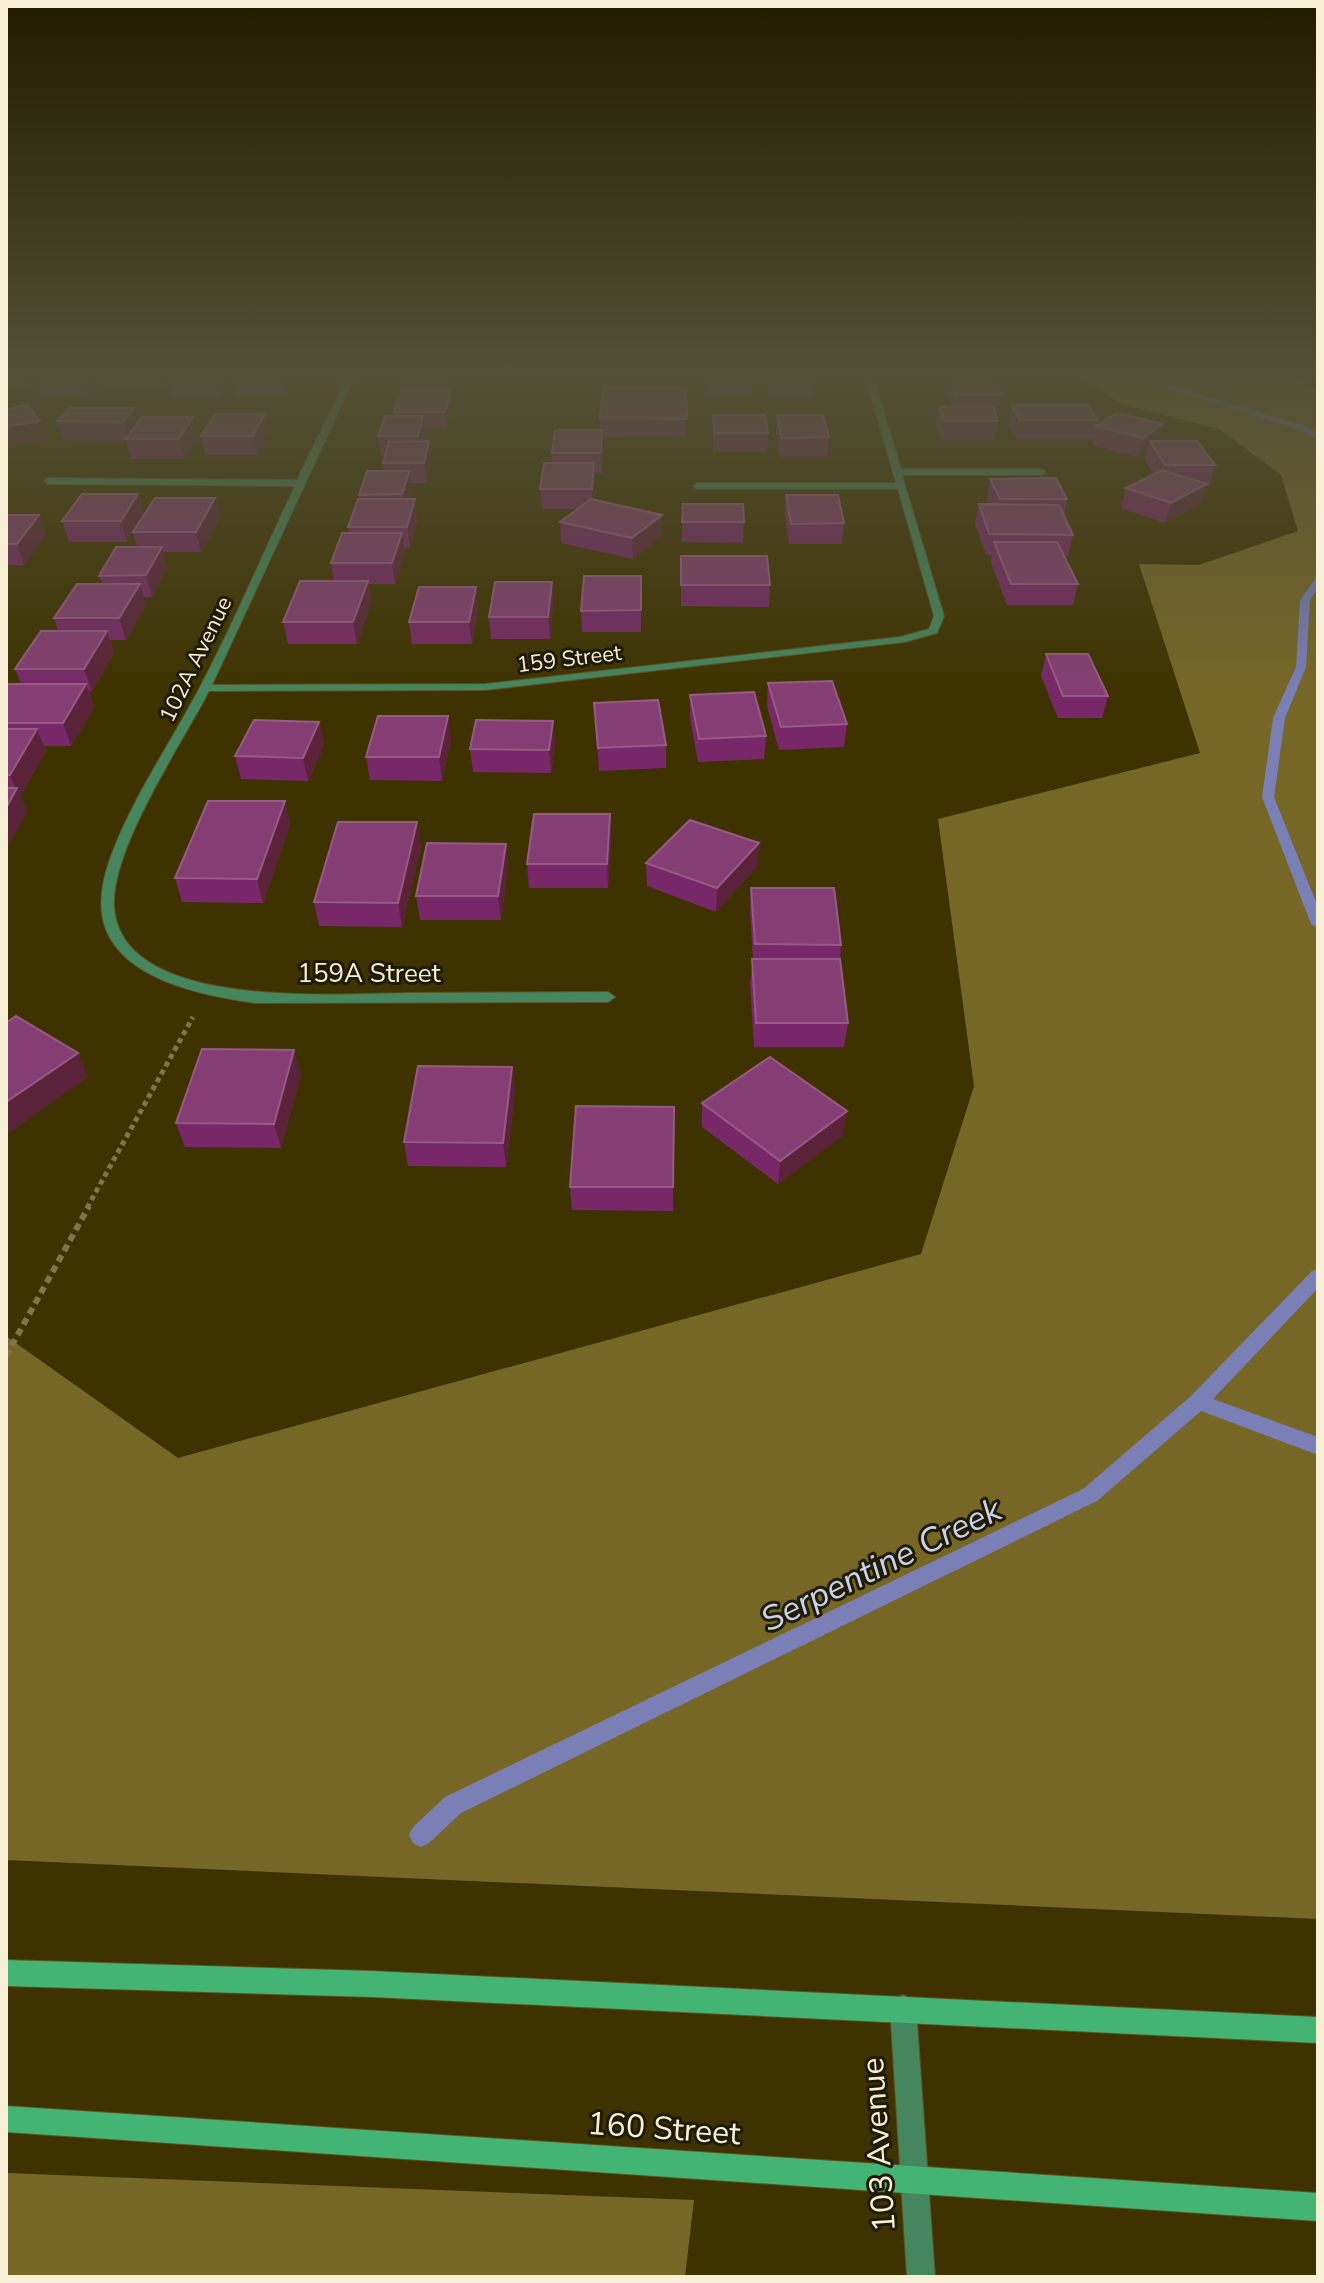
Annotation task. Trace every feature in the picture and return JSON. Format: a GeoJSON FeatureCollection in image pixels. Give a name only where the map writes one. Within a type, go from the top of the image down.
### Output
{"type":"FeatureCollection","features":[{"type":"Feature","properties":{"kind":"main road"},"geometry":{"type":"LineString","coordinates":[[6,1973],[372,1984],[1318,2030]]}},
{"type":"Feature","properties":{"kind":"main road","name":"160 Street"},"geometry":{"type":"LineString","coordinates":[[6,2119],[1318,2207]]}},
{"type":"Feature","properties":{"kind":"street","name":"102A Avenue"},"geometry":{"type":"LineString","coordinates":[[139,960],[118,936],[106,909],[109,879],[119,849],[206,688],[300,479]]}},
{"type":"Feature","properties":{"kind":"street"},"geometry":{"type":"LineString","coordinates":[[697,486],[901,486],[899,479]]}},
{"type":"Feature","properties":{"kind":"street"},"geometry":{"type":"LineString","coordinates":[[48,481],[298,483]]}},
{"type":"Feature","properties":{"kind":"street","name":"159 Street"},"geometry":{"type":"LineString","coordinates":[[206,688],[485,687],[901,640],[933,631],[939,616],[901,486]]}},
{"type":"Feature","properties":{"kind":"street","name":"159A Street"},"geometry":{"type":"LineString","coordinates":[[139,960],[163,976],[206,992],[255,998],[608,997]]}},
{"type":"Feature","properties":{"kind":"street","name":"103 Avenue"},"geometry":{"type":"LineString","coordinates":[[903,2008],[921,2277]]}},
{"type":"Feature","properties":{"kind":"path"},"geometry":{"type":"LineString","coordinates":[[6,1356],[197,1009]]}},
{"type":"Feature","properties":{"kind":"shaded area"},"geometry":{"type":"Polygon","coordinates":[[[1282,479],[1318,479],[1318,1919],[6,1860],[6,1336],[178,1458],[921,1254],[974,1086],[938,819],[1200,753],[1139,564],[1199,565],[1298,531],[1282,479]]]}},
{"type":"Feature","properties":{"kind":"shaded area"},"geometry":{"type":"Polygon","coordinates":[[[6,2173],[694,2200],[685,2277],[6,2277],[6,2173]]]}},
{"type":"Feature","properties":{"kind":"building"},"geometry":{"type":"Polygon","coordinates":[[[364,479],[407,479],[402,494],[359,495],[364,479]]]}},
{"type":"Feature","properties":{"kind":"building"},"geometry":{"type":"Polygon","coordinates":[[[542,479],[593,479],[592,489],[540,489],[542,479]]]}},
{"type":"Feature","properties":{"kind":"building"},"geometry":{"type":"Polygon","coordinates":[[[990,479],[1056,479],[1067,499],[1000,499],[990,479]]]}},
{"type":"Feature","properties":{"kind":"building"},"geometry":{"type":"Polygon","coordinates":[[[1145,479],[1189,479],[1207,484],[1171,503],[1126,488],[1145,479]]]}},
{"type":"Feature","properties":{"kind":"building"},"geometry":{"type":"Polygon","coordinates":[[[82,494],[138,494],[121,521],[62,521],[82,494]]]}},
{"type":"Feature","properties":{"kind":"building"},"geometry":{"type":"Polygon","coordinates":[[[786,495],[838,495],[844,523],[791,524],[786,495]]]}},
{"type":"Feature","properties":{"kind":"building"},"geometry":{"type":"Polygon","coordinates":[[[155,498],[215,498],[196,532],[133,532],[155,498]]]}},
{"type":"Feature","properties":{"kind":"building"},"geometry":{"type":"Polygon","coordinates":[[[358,499],[415,499],[407,527],[348,527],[358,499]]]}},
{"type":"Feature","properties":{"kind":"building"},"geometry":{"type":"Polygon","coordinates":[[[591,499],[662,515],[632,538],[560,522],[591,499]]]}},
{"type":"Feature","properties":{"kind":"building"},"geometry":{"type":"Polygon","coordinates":[[[683,504],[743,504],[744,522],[682,522],[683,504]]]}},
{"type":"Feature","properties":{"kind":"building"},"geometry":{"type":"Polygon","coordinates":[[[979,504],[1059,505],[1073,535],[989,534],[979,504]]]}},
{"type":"Feature","properties":{"kind":"building"},"geometry":{"type":"Polygon","coordinates":[[[6,515],[39,515],[17,544],[6,544],[6,515]]]}},
{"type":"Feature","properties":{"kind":"building"},"geometry":{"type":"Polygon","coordinates":[[[342,533],[402,533],[392,563],[331,563],[342,533]]]}},
{"type":"Feature","properties":{"kind":"building"},"geometry":{"type":"Polygon","coordinates":[[[994,542],[1057,542],[1078,584],[1011,584],[994,542]]]}},
{"type":"Feature","properties":{"kind":"building"},"geometry":{"type":"Polygon","coordinates":[[[116,547],[162,547],[146,575],[99,576],[116,547]]]}},
{"type":"Feature","properties":{"kind":"building"},"geometry":{"type":"Polygon","coordinates":[[[681,556],[767,556],[770,585],[681,585],[681,556]]]}},
{"type":"Feature","properties":{"kind":"building"},"geometry":{"type":"Polygon","coordinates":[[[584,576],[641,576],[641,610],[581,611],[584,576]]]}},
{"type":"Feature","properties":{"kind":"building"},"geometry":{"type":"Polygon","coordinates":[[[300,581],[368,581],[353,622],[283,622],[300,581]]]}},
{"type":"Feature","properties":{"kind":"building"},"geometry":{"type":"Polygon","coordinates":[[[495,582],[552,582],[548,617],[489,617],[495,582]]]}},
{"type":"Feature","properties":{"kind":"building"},"geometry":{"type":"Polygon","coordinates":[[[77,584],[140,584],[119,618],[54,618],[77,584]]]}},
{"type":"Feature","properties":{"kind":"building"},"geometry":{"type":"Polygon","coordinates":[[[419,587],[476,587],[469,622],[409,622],[419,587]]]}},
{"type":"Feature","properties":{"kind":"building"},"geometry":{"type":"Polygon","coordinates":[[[41,631],[107,631],[84,669],[15,669],[41,631]]]}},
{"type":"Feature","properties":{"kind":"building"},"geometry":{"type":"Polygon","coordinates":[[[1046,654],[1088,654],[1108,696],[1063,696],[1046,654]]]}},
{"type":"Feature","properties":{"kind":"building"},"geometry":{"type":"Polygon","coordinates":[[[832,681],[847,724],[781,727],[768,683],[832,681]]]}},
{"type":"Feature","properties":{"kind":"building"},"geometry":{"type":"Polygon","coordinates":[[[6,684],[86,684],[63,723],[6,723],[6,684]]]}},
{"type":"Feature","properties":{"kind":"building"},"geometry":{"type":"Polygon","coordinates":[[[754,692],[766,736],[699,739],[690,695],[754,692]]]}},
{"type":"Feature","properties":{"kind":"building"},"geometry":{"type":"Polygon","coordinates":[[[658,700],[666,745],[598,748],[594,703],[658,700]]]}},
{"type":"Feature","properties":{"kind":"building"},"geometry":{"type":"Polygon","coordinates":[[[378,716],[448,716],[439,757],[366,757],[378,716]]]}},
{"type":"Feature","properties":{"kind":"building"},"geometry":{"type":"Polygon","coordinates":[[[254,720],[319,722],[303,758],[235,756],[254,720]]]}},
{"type":"Feature","properties":{"kind":"building"},"geometry":{"type":"Polygon","coordinates":[[[476,720],[553,721],[549,750],[470,749],[476,720]]]}},
{"type":"Feature","properties":{"kind":"building"},"geometry":{"type":"Polygon","coordinates":[[[6,729],[37,729],[10,775],[6,775],[6,729]]]}},
{"type":"Feature","properties":{"kind":"building"},"geometry":{"type":"Polygon","coordinates":[[[6,788],[17,788],[6,808],[6,788]]]}},
{"type":"Feature","properties":{"kind":"building"},"geometry":{"type":"Polygon","coordinates":[[[208,801],[285,801],[257,879],[175,878],[208,801]]]}},
{"type":"Feature","properties":{"kind":"building"},"geometry":{"type":"Polygon","coordinates":[[[534,814],[610,814],[607,864],[527,864],[534,814]]]}},
{"type":"Feature","properties":{"kind":"building"},"geometry":{"type":"Polygon","coordinates":[[[690,820],[759,843],[717,888],[646,863],[690,820]]]}},
{"type":"Feature","properties":{"kind":"building"},"geometry":{"type":"Polygon","coordinates":[[[338,822],[417,822],[398,903],[314,902],[338,822]]]}},
{"type":"Feature","properties":{"kind":"building"},"geometry":{"type":"Polygon","coordinates":[[[427,843],[506,844],[498,896],[416,896],[427,843]]]}},
{"type":"Feature","properties":{"kind":"building"},"geometry":{"type":"Polygon","coordinates":[[[751,888],[834,888],[841,945],[755,944],[751,888]]]}},
{"type":"Feature","properties":{"kind":"building"},"geometry":{"type":"Polygon","coordinates":[[[752,959],[840,959],[848,1023],[756,1023],[752,959]]]}},
{"type":"Feature","properties":{"kind":"building"},"geometry":{"type":"Polygon","coordinates":[[[16,1016],[78,1053],[6,1102],[6,1023],[16,1016]]]}},
{"type":"Feature","properties":{"kind":"building"},"geometry":{"type":"Polygon","coordinates":[[[202,1049],[294,1050],[274,1124],[176,1123],[202,1049]]]}},
{"type":"Feature","properties":{"kind":"building"},"geometry":{"type":"Polygon","coordinates":[[[770,1057],[847,1111],[780,1161],[702,1103],[770,1057]]]}},
{"type":"Feature","properties":{"kind":"building"},"geometry":{"type":"Polygon","coordinates":[[[418,1066],[512,1067],[503,1143],[404,1142],[418,1066]]]}},
{"type":"Feature","properties":{"kind":"building"},"geometry":{"type":"Polygon","coordinates":[[[576,1106],[674,1107],[673,1187],[570,1187],[576,1106]]]}},
{"type":"Feature","properties":{"kind":"waterway","name":"Serpentine Creek"},"geometry":{"type":"LineString","coordinates":[[1318,581],[1305,600],[1301,667],[1279,718],[1268,797],[1318,924]]}},
{"type":"Feature","properties":{"kind":"waterway","name":"Serpentine Creek"},"geometry":{"type":"LineString","coordinates":[[1198,1402],[1318,1276]]}},
{"type":"Feature","properties":{"kind":"waterway","name":"Serpentine Creek"},"geometry":{"type":"LineString","coordinates":[[421,1835],[453,1805],[1090,1495],[1198,1402]]}},
{"type":"Feature","properties":{"kind":"waterway"},"geometry":{"type":"LineString","coordinates":[[1198,1402],[1318,1446]]}}]}
